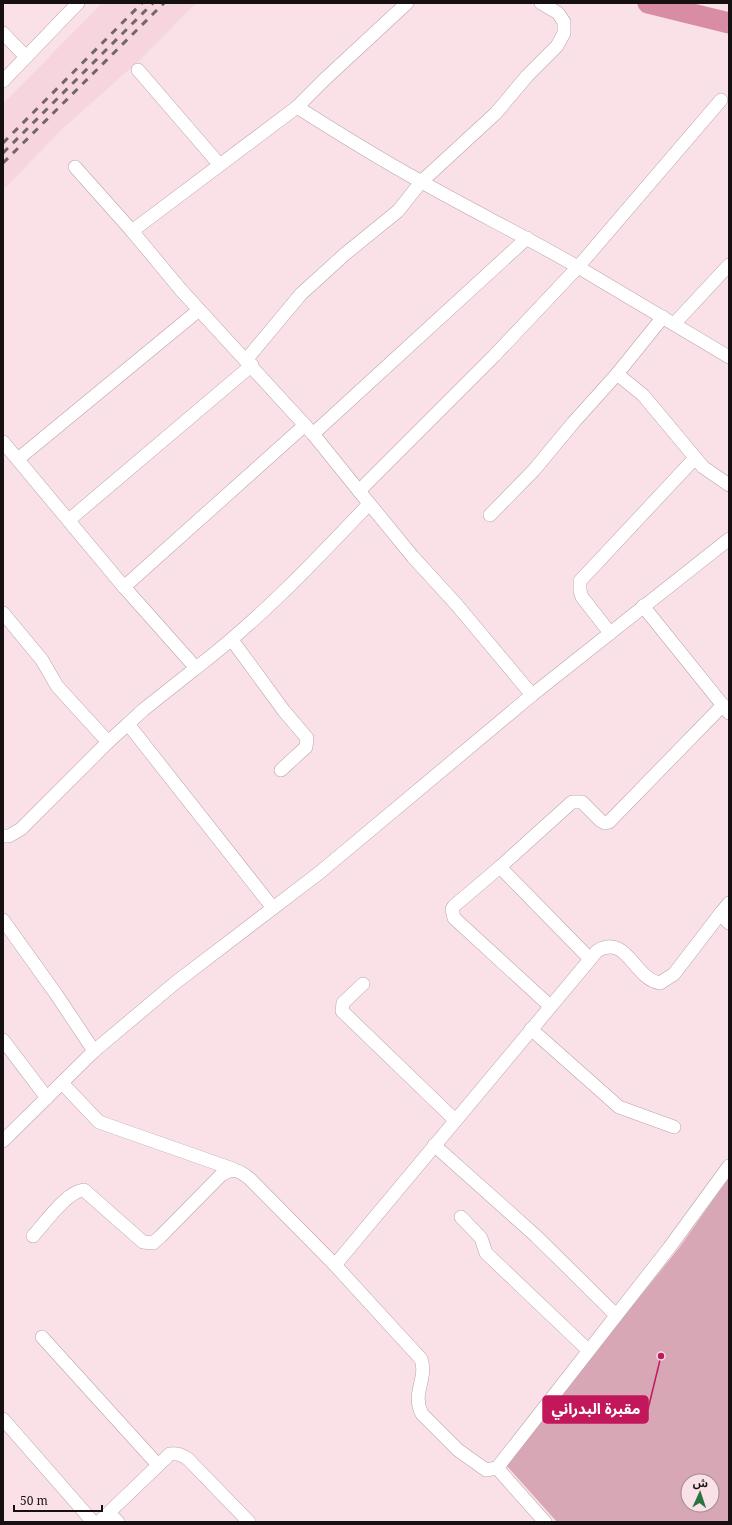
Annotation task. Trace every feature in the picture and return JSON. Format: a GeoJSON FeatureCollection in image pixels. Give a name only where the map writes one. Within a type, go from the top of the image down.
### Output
{"type":"FeatureCollection","features":[{"type":"Feature","properties":{"kind":"street"},"geometry":{"type":"LineString","coordinates":[[3,81],[78,3]]}},
{"type":"Feature","properties":{"kind":"street"},"geometry":{"type":"LineString","coordinates":[[132,231],[219,164],[298,107],[325,79],[407,3]]}},
{"type":"Feature","properties":{"kind":"street"},"geometry":{"type":"LineString","coordinates":[[69,520],[249,363],[301,294],[345,254],[398,211],[421,182],[496,113],[527,76],[557,46],[564,33],[564,22],[558,13],[541,3]]}},
{"type":"Feature","properties":{"kind":"street"},"geometry":{"type":"LineString","coordinates":[[3,33],[26,57]]}},
{"type":"Feature","properties":{"kind":"street"},"geometry":{"type":"LineString","coordinates":[[138,70],[219,164]]}},
{"type":"Feature","properties":{"kind":"street"},"geometry":{"type":"LineString","coordinates":[[359,491],[494,356],[578,267],[721,100]]}},
{"type":"Feature","properties":{"kind":"street"},"geometry":{"type":"LineString","coordinates":[[298,107],[357,145],[421,182],[527,238],[578,267],[729,357]]}},
{"type":"Feature","properties":{"kind":"street"},"geometry":{"type":"LineString","coordinates":[[75,167],[199,310],[309,429],[413,557],[456,604],[532,695]]}},
{"type":"Feature","properties":{"kind":"street"},"geometry":{"type":"LineString","coordinates":[[124,587],[309,429],[527,238]]}},
{"type":"Feature","properties":{"kind":"street"},"geometry":{"type":"LineString","coordinates":[[674,324],[729,265]]}},
{"type":"Feature","properties":{"kind":"street"},"geometry":{"type":"LineString","coordinates":[[18,459],[199,310]]}},
{"type":"Feature","properties":{"kind":"street"},"geometry":{"type":"LineString","coordinates":[[490,515],[534,470],[572,423],[617,374],[663,317]]}},
{"type":"Feature","properties":{"kind":"street"},"geometry":{"type":"LineString","coordinates":[[617,374],[643,394],[695,458],[710,473],[729,485]]}},
{"type":"Feature","properties":{"kind":"street"},"geometry":{"type":"LineString","coordinates":[[3,442],[124,587],[196,668]]}},
{"type":"Feature","properties":{"kind":"street"},"geometry":{"type":"LineString","coordinates":[[610,633],[582,597],[580,591],[580,581],[695,458]]}},
{"type":"Feature","properties":{"kind":"street"},"geometry":{"type":"LineString","coordinates":[[3,836],[9,836],[21,829],[108,742],[143,710],[232,640],[323,552],[369,504]]}},
{"type":"Feature","properties":{"kind":"street"},"geometry":{"type":"LineString","coordinates":[[3,1141],[94,1051],[181,979],[319,872],[532,695],[729,539]]}},
{"type":"Feature","properties":{"kind":"street"},"geometry":{"type":"LineString","coordinates":[[550,1006],[452,914],[454,906],[572,802],[582,802],[601,821],[605,823],[608,822],[726,709],[643,606]]}},
{"type":"Feature","properties":{"kind":"street"},"geometry":{"type":"LineString","coordinates":[[3,613],[42,660],[57,686],[108,742]]}},
{"type":"Feature","properties":{"kind":"street"},"geometry":{"type":"LineString","coordinates":[[232,640],[284,710],[307,738],[306,747],[282,770]]}},
{"type":"Feature","properties":{"kind":"street"},"geometry":{"type":"LineString","coordinates":[[128,724],[273,908]]}},
{"type":"Feature","properties":{"kind":"street"},"geometry":{"type":"LineString","coordinates":[[500,867],[590,959]]}},
{"type":"Feature","properties":{"kind":"street"},"geometry":{"type":"LineString","coordinates":[[335,1265],[597,950],[604,946],[612,946],[622,950],[649,980],[660,983],[664,982],[674,974],[725,919],[729,903]]}},
{"type":"Feature","properties":{"kind":"street"},"geometry":{"type":"LineString","coordinates":[[3,920],[56,994],[94,1051]]}},
{"type":"Feature","properties":{"kind":"street"},"geometry":{"type":"LineString","coordinates":[[363,984],[343,1003],[342,1011],[455,1120]]}},
{"type":"Feature","properties":{"kind":"street"},"geometry":{"type":"LineString","coordinates":[[531,1029],[619,1107],[674,1126]]}},
{"type":"Feature","properties":{"kind":"street"},"geometry":{"type":"LineString","coordinates":[[3,1040],[47,1098]]}},
{"type":"Feature","properties":{"kind":"street"},"geometry":{"type":"LineString","coordinates":[[62,1083],[99,1122],[239,1170],[250,1179],[335,1265],[421,1359],[423,1374],[417,1393],[419,1408],[422,1414],[463,1454],[486,1470],[496,1468],[669,1248],[729,1166]]}},
{"type":"Feature","properties":{"kind":"street"},"geometry":{"type":"LineString","coordinates":[[434,1145],[536,1236],[616,1315]]}},
{"type":"Feature","properties":{"kind":"street"},"geometry":{"type":"LineString","coordinates":[[33,1236],[70,1196],[79,1190],[84,1190],[143,1242],[152,1243],[160,1237],[221,1175],[233,1169]]}},
{"type":"Feature","properties":{"kind":"street"},"geometry":{"type":"LineString","coordinates":[[461,1217],[481,1238],[486,1253],[588,1350]]}},
{"type":"Feature","properties":{"kind":"street"},"geometry":{"type":"LineString","coordinates":[[42,1337],[158,1465]]}},
{"type":"Feature","properties":{"kind":"street"},"geometry":{"type":"LineString","coordinates":[[3,1419],[93,1522]]}},
{"type":"Feature","properties":{"kind":"street"},"geometry":{"type":"LineString","coordinates":[[99,1522],[113,1518],[158,1465],[170,1454],[181,1454],[188,1459],[249,1522]]}},
{"type":"Feature","properties":{"kind":"street"},"geometry":{"type":"LineString","coordinates":[[496,1468],[545,1522]]}},
{"type":"Feature","properties":{"kind":"shaded area"},"geometry":{"type":"Polygon","coordinates":[[[102,3],[196,3],[142,58],[62,129],[3,190],[3,104],[102,3]]]}},
{"type":"Feature","properties":{"kind":"shaded area"},"geometry":{"type":"Polygon","coordinates":[[[729,1177],[729,1522],[557,1522],[505,1464],[679,1248],[729,1177]]]}},
{"type":"Feature","properties":{"kind":"waterway"},"geometry":{"type":"LineString","coordinates":[[648,3],[729,23]]}},
{"type":"Feature","properties":{"kind":"railway"},"geometry":{"type":"LineString","coordinates":[[3,143],[142,3]]}},
{"type":"Feature","properties":{"kind":"railway"},"geometry":{"type":"LineString","coordinates":[[3,153],[153,3]]}},
{"type":"Feature","properties":{"kind":"railway"},"geometry":{"type":"LineString","coordinates":[[3,163],[164,3]]}},
{"type":"Feature","properties":{"kind":"place","name":"مقبرة البدراني"},"geometry":{"type":"Point","coordinates":[661,1356]}}]}
